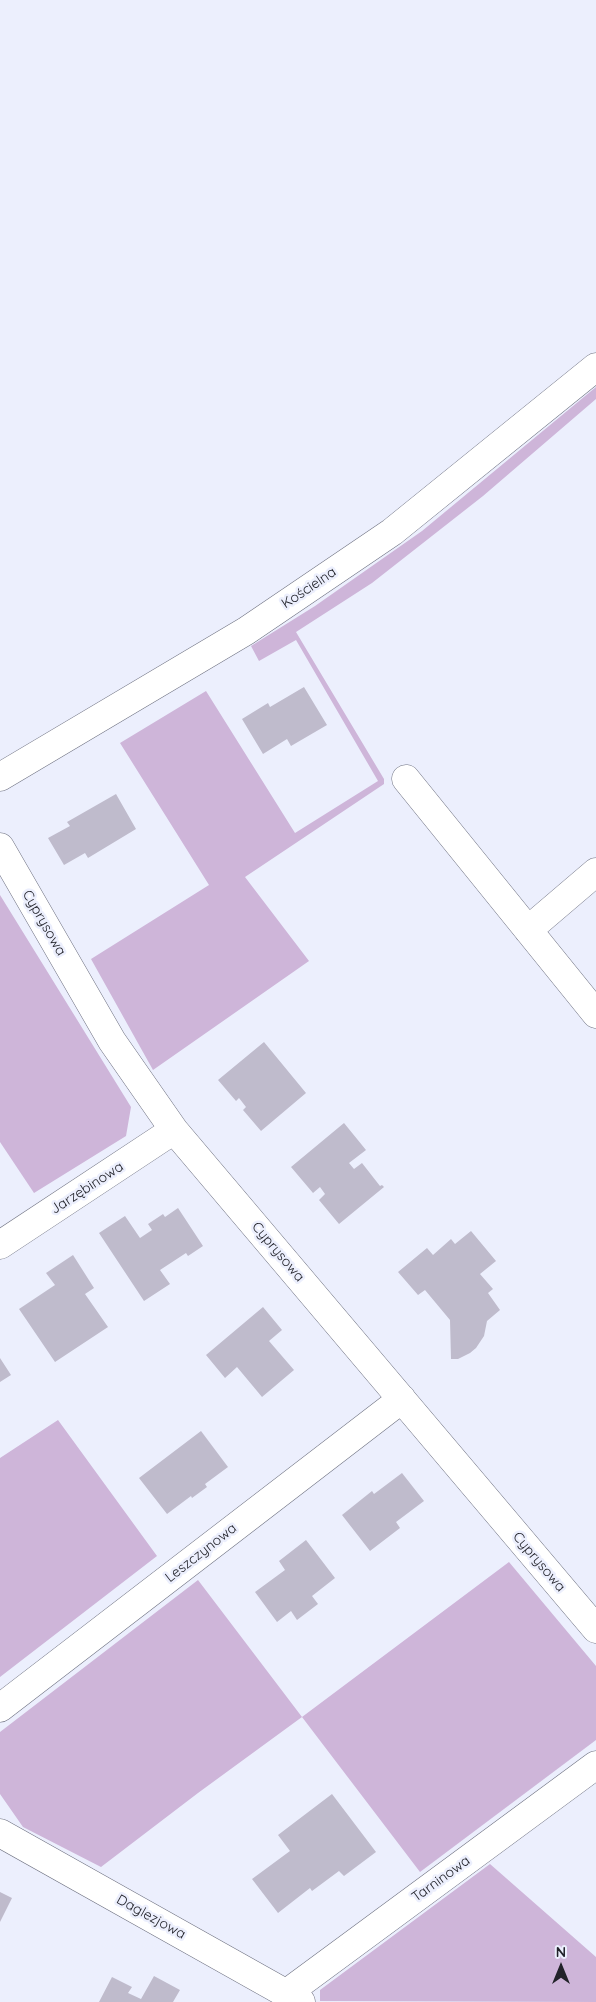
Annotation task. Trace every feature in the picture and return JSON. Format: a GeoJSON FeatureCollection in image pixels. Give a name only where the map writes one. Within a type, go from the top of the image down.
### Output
{"type":"FeatureCollection","features":[{"type":"Feature","properties":{"kind":"street","name":"Kościelna"},"geometry":{"type":"LineString","coordinates":[[0,777],[246,631],[392,532],[596,367]]}},
{"type":"Feature","properties":{"kind":"street"},"geometry":{"type":"LineString","coordinates":[[406,779],[596,1014]]}},
{"type":"Feature","properties":{"kind":"street","name":"Cyprysowa"},"geometry":{"type":"LineString","coordinates":[[0,847],[112,1041],[174,1130],[596,1629]]}},
{"type":"Feature","properties":{"kind":"street"},"geometry":{"type":"LineString","coordinates":[[528,930],[596,872]]}},
{"type":"Feature","properties":{"kind":"street","name":"Jarzębinowa"},"geometry":{"type":"LineString","coordinates":[[0,1245],[174,1130]]}},
{"type":"Feature","properties":{"kind":"street","name":"Leszczynowa"},"geometry":{"type":"LineString","coordinates":[[0,1708],[402,1399]]}},
{"type":"Feature","properties":{"kind":"street","name":"Tarninowa"},"geometry":{"type":"LineString","coordinates":[[294,1997],[596,1766]]}},
{"type":"Feature","properties":{"kind":"street","name":"Daglezjowa"},"geometry":{"type":"LineString","coordinates":[[0,1833],[294,1997]]}},
{"type":"Feature","properties":{"kind":"shaded area"},"geometry":{"type":"Polygon","coordinates":[[[596,387],[596,399],[483,496],[372,583],[296,632],[384,779],[384,784],[245,877],[309,961],[153,1070],[91,959],[209,885],[120,743],[206,691],[295,833],[378,781],[296,640],[259,661],[251,646],[315,606],[422,531],[596,387]]]}},
{"type":"Feature","properties":{"kind":"shaded area"},"geometry":{"type":"Polygon","coordinates":[[[0,895],[131,1107],[126,1136],[34,1193],[0,1142],[0,895]]]}},
{"type":"Feature","properties":{"kind":"shaded area"},"geometry":{"type":"Polygon","coordinates":[[[58,1420],[157,1556],[0,1677],[0,1458],[58,1420]]]}},
{"type":"Feature","properties":{"kind":"shaded area"},"geometry":{"type":"Polygon","coordinates":[[[509,1562],[596,1666],[596,1740],[420,1872],[302,1717],[509,1562]]]}},
{"type":"Feature","properties":{"kind":"shaded area"},"geometry":{"type":"Polygon","coordinates":[[[198,1580],[302,1717],[101,1867],[23,1827],[0,1794],[0,1732],[198,1580]]]}},
{"type":"Feature","properties":{"kind":"shaded area"},"geometry":{"type":"Polygon","coordinates":[[[490,1864],[596,1957],[596,2002],[320,2001],[320,1990],[490,1864]]]}},
{"type":"Feature","properties":{"kind":"building"},"geometry":{"type":"Polygon","coordinates":[[[304,687],[327,725],[291,746],[287,739],[263,754],[242,719],[268,703],[270,707],[304,687]]]}},
{"type":"Feature","properties":{"kind":"building"},"geometry":{"type":"Polygon","coordinates":[[[116,794],[136,829],[88,858],[85,853],[64,865],[48,838],[70,826],[67,822],[116,794]]]}},
{"type":"Feature","properties":{"kind":"building"},"geometry":{"type":"Polygon","coordinates":[[[264,1042],[306,1093],[261,1131],[243,1110],[246,1107],[239,1098],[236,1101],[218,1080],[264,1042]]]}},
{"type":"Feature","properties":{"kind":"building"},"geometry":{"type":"Polygon","coordinates":[[[344,1123],[366,1150],[349,1163],[354,1169],[362,1163],[380,1186],[384,1187],[339,1224],[319,1200],[325,1194],[320,1187],[313,1193],[291,1167],[344,1123]]]}},
{"type":"Feature","properties":{"kind":"building"},"geometry":{"type":"Polygon","coordinates":[[[178,1208],[203,1246],[188,1256],[186,1253],[160,1270],[170,1284],[144,1301],[99,1233],[125,1216],[140,1238],[152,1230],[148,1224],[163,1214],[165,1217],[178,1208]]]}},
{"type":"Feature","properties":{"kind":"building"},"geometry":{"type":"Polygon","coordinates":[[[471,1231],[496,1261],[480,1274],[493,1289],[488,1293],[500,1310],[487,1321],[484,1336],[476,1348],[458,1359],[451,1359],[450,1320],[425,1290],[418,1295],[398,1272],[427,1248],[433,1255],[451,1239],[455,1244],[471,1231]]]}},
{"type":"Feature","properties":{"kind":"building"},"geometry":{"type":"Polygon","coordinates":[[[73,1255],[94,1288],[85,1294],[108,1327],[55,1362],[19,1309],[55,1285],[46,1273],[73,1255]]]}},
{"type":"Feature","properties":{"kind":"building"},"geometry":{"type":"Polygon","coordinates":[[[263,1307],[282,1330],[269,1341],[294,1370],[262,1397],[237,1367],[225,1378],[206,1355],[263,1307]]]}},
{"type":"Feature","properties":{"kind":"building"},"geometry":{"type":"Polygon","coordinates":[[[0,1358],[11,1375],[0,1382],[0,1358]]]}},
{"type":"Feature","properties":{"kind":"building"},"geometry":{"type":"Polygon","coordinates":[[[201,1431],[228,1467],[205,1484],[207,1487],[167,1514],[139,1478],[201,1431]]]}},
{"type":"Feature","properties":{"kind":"building"},"geometry":{"type":"Polygon","coordinates":[[[402,1473],[424,1501],[396,1522],[400,1528],[370,1551],[342,1515],[372,1491],[374,1494],[402,1473]]]}},
{"type":"Feature","properties":{"kind":"building"},"geometry":{"type":"Polygon","coordinates":[[[306,1540],[335,1578],[312,1596],[318,1604],[297,1620],[291,1611],[277,1622],[255,1592],[285,1570],[279,1561],[306,1540]]]}},
{"type":"Feature","properties":{"kind":"building"},"geometry":{"type":"Polygon","coordinates":[[[332,1794],[376,1852],[344,1876],[339,1871],[312,1891],[310,1888],[278,1913],[252,1879],[290,1851],[278,1835],[332,1794]]]}},
{"type":"Feature","properties":{"kind":"building"},"geometry":{"type":"Polygon","coordinates":[[[0,1892],[12,1898],[0,1922],[0,1892]]]}},
{"type":"Feature","properties":{"kind":"building"},"geometry":{"type":"Polygon","coordinates":[[[154,1976],[180,1990],[173,2002],[99,2002],[112,1977],[132,1987],[128,1993],[141,1999],[154,1976]]]}}]}
